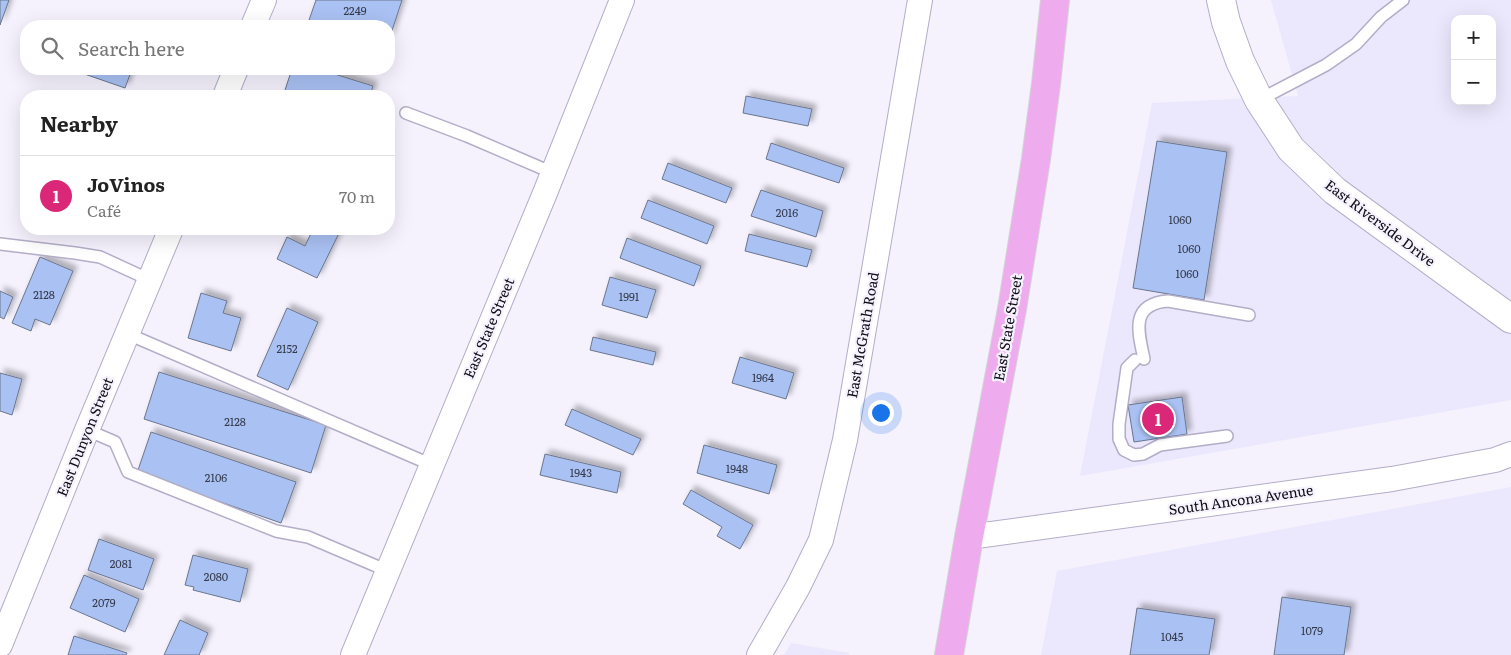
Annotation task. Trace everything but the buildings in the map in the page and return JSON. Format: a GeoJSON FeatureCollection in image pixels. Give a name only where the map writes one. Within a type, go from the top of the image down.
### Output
{"type":"FeatureCollection","features":[{"type":"Feature","properties":{"kind":"highway","name":"East State Street"},"geometry":{"type":"LineString","coordinates":[[944,650],[965,564],[1015,290],[1036,159],[1055,0]]}},
{"type":"Feature","properties":{"kind":"street"},"geometry":{"type":"LineString","coordinates":[[256,20],[264,0]]}},
{"type":"Feature","properties":{"kind":"street","name":"East State Street"},"geometry":{"type":"LineString","coordinates":[[353,655],[553,173],[622,0]]}},
{"type":"Feature","properties":{"kind":"street","name":"East McGrath Road"},"geometry":{"type":"LineString","coordinates":[[759,655],[798,587],[824,531],[845,440],[920,0]]}},
{"type":"Feature","properties":{"kind":"street","name":"East Riverside Drive"},"geometry":{"type":"LineString","coordinates":[[1221,0],[1226,22],[1240,62],[1259,100],[1291,149],[1335,192],[1511,319]]}},
{"type":"Feature","properties":{"kind":"street"},"geometry":{"type":"LineString","coordinates":[[227,90],[234,75]]}},
{"type":"Feature","properties":{"kind":"street","name":"East Dunyon Street"},"geometry":{"type":"LineString","coordinates":[[0,645],[169,235]]}},
{"type":"Feature","properties":{"kind":"street","name":"South Ancona Avenue"},"geometry":{"type":"LineString","coordinates":[[969,537],[1392,479],[1495,460],[1511,454]]}},
{"type":"Feature","properties":{"kind":"lane"},"geometry":{"type":"LineString","coordinates":[[1259,100],[1326,65],[1356,44],[1381,17],[1403,0]]}},
{"type":"Feature","properties":{"kind":"lane"},"geometry":{"type":"LineString","coordinates":[[406,113],[467,136],[553,173]]}},
{"type":"Feature","properties":{"kind":"lane"},"geometry":{"type":"LineString","coordinates":[[0,244],[75,252],[100,257],[150,280]]}},
{"type":"Feature","properties":{"kind":"lane"},"geometry":{"type":"LineString","coordinates":[[1227,436],[1160,446],[1144,454],[1134,455],[1124,450],[1119,440],[1119,424],[1127,368],[1140,359],[1138,324],[1141,314],[1149,306],[1158,302],[1168,301],[1249,315]]}},
{"type":"Feature","properties":{"kind":"lane"},"geometry":{"type":"LineString","coordinates":[[128,334],[432,465]]}},
{"type":"Feature","properties":{"kind":"lane"},"geometry":{"type":"LineString","coordinates":[[87,430],[115,442],[128,472],[276,531],[308,537],[388,571]]}},
{"type":"Feature","properties":{"kind":"shaded area"},"geometry":{"type":"Polygon","coordinates":[[[1271,0],[1511,0],[1511,400],[1080,476],[1152,103],[1298,96],[1271,0]]]}},
{"type":"Feature","properties":{"kind":"shaded area"},"geometry":{"type":"Polygon","coordinates":[[[1511,487],[1511,655],[1041,655],[1057,571],[1511,487]]]}},
{"type":"Feature","properties":{"kind":"shaded area"},"geometry":{"type":"Polygon","coordinates":[[[791,643],[849,653],[849,655],[784,655],[791,643]]]}},
{"type":"Feature","properties":{"kind":"place","name":"JoVinos"},"geometry":{"type":"Point","coordinates":[1158,419]}}]}
